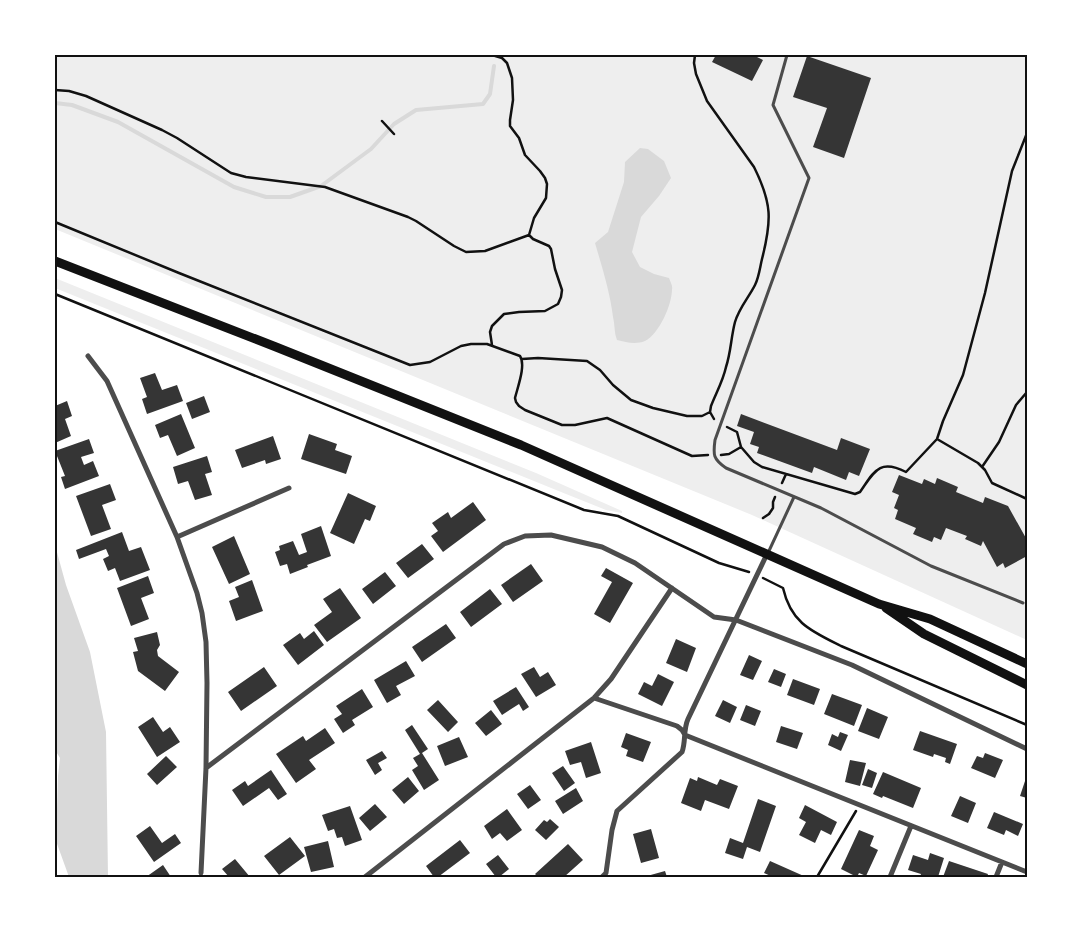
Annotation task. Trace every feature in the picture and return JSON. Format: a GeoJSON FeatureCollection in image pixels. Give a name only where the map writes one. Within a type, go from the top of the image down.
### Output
{"type":"FeatureCollection","features":[{"type":"Feature","properties":{"kind":"main road"},"geometry":{"type":"LineString","coordinates":[[55,262],[276,347],[521,445],[880,604],[930,618],[1027,664]]}},
{"type":"Feature","properties":{"kind":"main road"},"geometry":{"type":"LineString","coordinates":[[880,604],[924,634],[1027,685]]}},
{"type":"Feature","properties":{"kind":"street"},"geometry":{"type":"LineString","coordinates":[[88,356],[107,381],[176,537],[197,592],[206,642],[207,683],[206,768],[201,873]]}},
{"type":"Feature","properties":{"kind":"street"},"geometry":{"type":"LineString","coordinates":[[176,537],[289,488]]}},
{"type":"Feature","properties":{"kind":"street"},"geometry":{"type":"LineString","coordinates":[[206,768],[504,544],[525,536],[551,534],[602,546],[636,563],[714,617],[736,620],[852,665],[1027,749]]}},
{"type":"Feature","properties":{"kind":"street"},"geometry":{"type":"LineString","coordinates":[[605,876],[617,811],[682,752],[685,745],[685,726],[688,719],[767,554]]}},
{"type":"Feature","properties":{"kind":"street"},"geometry":{"type":"LineString","coordinates":[[365,877],[594,698],[611,679],[672,588]]}},
{"type":"Feature","properties":{"kind":"street"},"geometry":{"type":"LineString","coordinates":[[594,698],[677,726],[685,735],[1027,872]]}},
{"type":"Feature","properties":{"kind":"street"},"geometry":{"type":"LineString","coordinates":[[890,877],[911,826]]}},
{"type":"Feature","properties":{"kind":"street"},"geometry":{"type":"LineString","coordinates":[[996,877],[1002,862]]}},
{"type":"Feature","properties":{"kind":"lane"},"geometry":{"type":"LineString","coordinates":[[787,55],[773,105],[809,178],[715,440],[714,455],[718,462],[726,468],[820,508],[931,566],[1023,603]]}},
{"type":"Feature","properties":{"kind":"lane"},"geometry":{"type":"LineString","coordinates":[[767,554],[794,497]]}},
{"type":"Feature","properties":{"kind":"path"},"geometry":{"type":"LineString","coordinates":[[492,55],[502,58],[507,63],[512,78],[513,100],[510,126],[518,138],[524,155],[540,171],[547,184],[546,198],[534,218],[529,235]]}},
{"type":"Feature","properties":{"kind":"path"},"geometry":{"type":"LineString","coordinates":[[694,55],[696,74],[707,101],[754,166],[760,178],[765,192],[770,222],[756,283],[735,322],[727,367],[710,412],[714,420],[737,432],[741,447],[754,462],[762,467],[855,494],[860,492],[875,471],[881,468],[886,466],[897,467],[906,472],[937,440],[963,375],[985,293],[1012,171],[1027,133]]}},
{"type":"Feature","properties":{"kind":"path"},"geometry":{"type":"LineString","coordinates":[[55,90],[69,91],[86,96],[162,130],[178,138],[232,173],[246,177],[325,186],[408,217],[466,252],[485,251],[529,235]]}},
{"type":"Feature","properties":{"kind":"path"},"geometry":{"type":"LineString","coordinates":[[382,121],[394,134]]}},
{"type":"Feature","properties":{"kind":"path"},"geometry":{"type":"LineString","coordinates":[[55,222],[410,364],[430,362],[462,346],[481,343],[520,356],[523,364],[515,398],[516,402],[525,410],[562,425],[575,425],[607,418],[692,456],[729,454],[741,447]]}},
{"type":"Feature","properties":{"kind":"path"},"geometry":{"type":"LineString","coordinates":[[492,346],[490,332],[492,326],[504,314],[545,311],[558,304],[561,297],[562,290],[551,249],[529,235]]}},
{"type":"Feature","properties":{"kind":"path"},"geometry":{"type":"LineString","coordinates":[[55,294],[584,510],[618,516],[719,563],[757,575],[783,588],[786,599],[796,617],[804,626],[815,633],[840,646],[1027,725]]}},
{"type":"Feature","properties":{"kind":"path"},"geometry":{"type":"LineString","coordinates":[[522,359],[538,358],[587,362],[600,370],[631,400],[653,408],[687,416],[702,416],[710,412]]}},
{"type":"Feature","properties":{"kind":"path"},"geometry":{"type":"LineString","coordinates":[[982,467],[999,442],[1016,405],[1027,392]]}},
{"type":"Feature","properties":{"kind":"path"},"geometry":{"type":"LineString","coordinates":[[937,440],[978,463],[992,483],[1027,499]]}},
{"type":"Feature","properties":{"kind":"path"},"geometry":{"type":"LineString","coordinates":[[817,877],[859,805]]}},
{"type":"Feature","properties":{"kind":"shaded area"},"geometry":{"type":"Polygon","coordinates":[[[55,55],[1027,55],[1027,640],[752,515],[55,229],[55,55]]]}},
{"type":"Feature","properties":{"kind":"shaded area"},"geometry":{"type":"Polygon","coordinates":[[[640,148],[648,149],[664,161],[671,178],[641,217],[632,252],[640,267],[654,274],[669,278],[672,288],[670,303],[660,326],[645,341],[634,343],[617,340],[608,289],[595,243],[608,232],[624,182],[625,162],[640,148]]]}},
{"type":"Feature","properties":{"kind":"shaded area"},"geometry":{"type":"Polygon","coordinates":[[[55,278],[536,473],[622,511],[622,513],[606,510],[55,288],[55,278]]]}},
{"type":"Feature","properties":{"kind":"shaded area"},"geometry":{"type":"Polygon","coordinates":[[[55,545],[66,585],[90,652],[106,732],[108,877],[69,877],[56,841],[60,758],[55,750],[55,545]]]}},
{"type":"Feature","properties":{"kind":"building"},"geometry":{"type":"Polygon","coordinates":[[[716,55],[758,55],[757,57],[763,60],[752,81],[712,62],[716,55]]]}},
{"type":"Feature","properties":{"kind":"building"},"geometry":{"type":"Polygon","coordinates":[[[807,56],[871,78],[844,158],[813,147],[827,108],[793,97],[807,56]]]}},
{"type":"Feature","properties":{"kind":"building"},"geometry":{"type":"Polygon","coordinates":[[[155,373],[162,390],[177,385],[183,401],[147,414],[142,399],[147,397],[140,378],[155,373]]]}},
{"type":"Feature","properties":{"kind":"building"},"geometry":{"type":"Polygon","coordinates":[[[204,396],[210,412],[192,419],[186,403],[204,396]]]}},
{"type":"Feature","properties":{"kind":"building"},"geometry":{"type":"Polygon","coordinates":[[[67,401],[72,416],[65,419],[71,436],[55,443],[55,406],[67,401]]]}},
{"type":"Feature","properties":{"kind":"building"},"geometry":{"type":"Polygon","coordinates":[[[181,414],[195,448],[177,456],[168,435],[160,438],[155,425],[181,414]]]}},
{"type":"Feature","properties":{"kind":"building"},"geometry":{"type":"Polygon","coordinates":[[[741,414],[837,450],[841,438],[870,449],[859,476],[849,472],[846,480],[814,467],[812,473],[757,453],[759,447],[750,444],[754,432],[737,426],[741,414]]]}},
{"type":"Feature","properties":{"kind":"building"},"geometry":{"type":"Polygon","coordinates":[[[309,434],[337,444],[335,450],[352,456],[346,474],[301,459],[309,434]]]}},
{"type":"Feature","properties":{"kind":"building"},"geometry":{"type":"Polygon","coordinates":[[[273,436],[281,459],[266,464],[265,460],[242,468],[235,450],[273,436]]]}},
{"type":"Feature","properties":{"kind":"building"},"geometry":{"type":"Polygon","coordinates":[[[89,439],[94,453],[81,457],[84,465],[93,461],[99,476],[65,489],[61,477],[65,476],[55,451],[89,439]]]}},
{"type":"Feature","properties":{"kind":"building"},"geometry":{"type":"Polygon","coordinates":[[[207,456],[212,472],[205,474],[212,495],[195,500],[188,481],[178,484],[173,467],[207,456]]]}},
{"type":"Feature","properties":{"kind":"building"},"geometry":{"type":"Polygon","coordinates":[[[899,475],[922,484],[924,479],[935,484],[937,478],[958,487],[956,492],[983,503],[985,497],[1008,506],[1027,540],[1027,556],[1005,568],[1003,563],[997,567],[983,541],[981,546],[965,539],[967,536],[946,528],[941,540],[934,537],[932,542],[913,534],[916,528],[895,519],[898,510],[894,508],[899,495],[892,492],[899,475]]]}},
{"type":"Feature","properties":{"kind":"building"},"geometry":{"type":"Polygon","coordinates":[[[110,484],[116,500],[102,505],[111,529],[91,536],[76,496],[110,484]]]}},
{"type":"Feature","properties":{"kind":"building"},"geometry":{"type":"Polygon","coordinates":[[[348,493],[376,506],[370,521],[365,519],[354,544],[330,533],[348,493]]]}},
{"type":"Feature","properties":{"kind":"building"},"geometry":{"type":"Polygon","coordinates":[[[473,502],[486,520],[443,552],[431,536],[438,531],[432,523],[448,512],[451,518],[473,502]]]}},
{"type":"Feature","properties":{"kind":"building"},"geometry":{"type":"Polygon","coordinates":[[[321,526],[331,556],[290,574],[287,564],[280,566],[275,552],[280,550],[279,546],[293,541],[299,555],[307,552],[301,534],[321,526]]]}},
{"type":"Feature","properties":{"kind":"building"},"geometry":{"type":"Polygon","coordinates":[[[122,532],[129,551],[141,547],[150,570],[120,581],[115,568],[108,571],[103,559],[109,556],[106,549],[79,559],[76,550],[122,532]]]}},
{"type":"Feature","properties":{"kind":"building"},"geometry":{"type":"Polygon","coordinates":[[[234,536],[250,574],[229,584],[212,547],[234,536]]]}},
{"type":"Feature","properties":{"kind":"building"},"geometry":{"type":"Polygon","coordinates":[[[422,544],[434,559],[408,578],[396,563],[422,544]]]}},
{"type":"Feature","properties":{"kind":"building"},"geometry":{"type":"Polygon","coordinates":[[[531,564],[543,581],[513,602],[501,585],[531,564]]]}},
{"type":"Feature","properties":{"kind":"building"},"geometry":{"type":"Polygon","coordinates":[[[606,568],[633,583],[610,623],[594,614],[612,582],[601,576],[606,568]]]}},
{"type":"Feature","properties":{"kind":"building"},"geometry":{"type":"Polygon","coordinates":[[[385,572],[396,586],[373,604],[362,589],[385,572]]]}},
{"type":"Feature","properties":{"kind":"building"},"geometry":{"type":"Polygon","coordinates":[[[148,576],[154,593],[141,598],[149,619],[131,626],[117,588],[148,576]]]}},
{"type":"Feature","properties":{"kind":"building"},"geometry":{"type":"Polygon","coordinates":[[[252,580],[263,611],[236,621],[229,601],[239,597],[235,587],[252,580]]]}},
{"type":"Feature","properties":{"kind":"building"},"geometry":{"type":"Polygon","coordinates":[[[340,588],[361,618],[327,642],[314,625],[332,612],[323,599],[340,588]]]}},
{"type":"Feature","properties":{"kind":"building"},"geometry":{"type":"Polygon","coordinates":[[[490,589],[502,604],[471,627],[460,612],[490,589]]]}},
{"type":"Feature","properties":{"kind":"building"},"geometry":{"type":"Polygon","coordinates":[[[446,624],[456,638],[422,662],[412,647],[446,624]]]}},
{"type":"Feature","properties":{"kind":"building"},"geometry":{"type":"Polygon","coordinates":[[[314,631],[324,645],[298,665],[283,645],[300,633],[304,639],[314,631]]]}},
{"type":"Feature","properties":{"kind":"building"},"geometry":{"type":"Polygon","coordinates":[[[157,632],[160,645],[157,650],[158,656],[179,672],[165,691],[138,671],[133,652],[138,651],[134,638],[157,632]]]}},
{"type":"Feature","properties":{"kind":"building"},"geometry":{"type":"Polygon","coordinates":[[[676,639],[696,648],[687,672],[666,663],[676,639]]]}},
{"type":"Feature","properties":{"kind":"building"},"geometry":{"type":"Polygon","coordinates":[[[749,655],[762,661],[753,680],[740,675],[749,655]]]}},
{"type":"Feature","properties":{"kind":"building"},"geometry":{"type":"Polygon","coordinates":[[[406,661],[415,676],[396,686],[401,695],[387,703],[374,680],[406,661]]]}},
{"type":"Feature","properties":{"kind":"building"},"geometry":{"type":"Polygon","coordinates":[[[264,667],[277,686],[241,711],[228,692],[264,667]]]}},
{"type":"Feature","properties":{"kind":"building"},"geometry":{"type":"Polygon","coordinates":[[[534,667],[540,677],[548,672],[556,685],[536,697],[521,674],[534,667]]]}},
{"type":"Feature","properties":{"kind":"building"},"geometry":{"type":"Polygon","coordinates":[[[774,669],[786,674],[781,687],[768,682],[774,669]]]}},
{"type":"Feature","properties":{"kind":"building"},"geometry":{"type":"Polygon","coordinates":[[[658,674],[674,682],[662,706],[638,694],[644,682],[652,686],[658,674]]]}},
{"type":"Feature","properties":{"kind":"building"},"geometry":{"type":"Polygon","coordinates":[[[793,679],[820,689],[814,705],[787,695],[793,679]]]}},
{"type":"Feature","properties":{"kind":"building"},"geometry":{"type":"Polygon","coordinates":[[[516,687],[529,707],[523,711],[519,704],[502,715],[493,701],[516,687]]]}},
{"type":"Feature","properties":{"kind":"building"},"geometry":{"type":"Polygon","coordinates":[[[362,689],[373,707],[352,720],[355,725],[343,733],[334,719],[342,714],[336,706],[362,689]]]}},
{"type":"Feature","properties":{"kind":"building"},"geometry":{"type":"Polygon","coordinates":[[[832,694],[862,705],[854,726],[824,714],[832,694]]]}},
{"type":"Feature","properties":{"kind":"building"},"geometry":{"type":"Polygon","coordinates":[[[438,700],[458,722],[448,732],[427,710],[438,700]]]}},
{"type":"Feature","properties":{"kind":"building"},"geometry":{"type":"Polygon","coordinates":[[[723,700],[737,707],[730,723],[715,716],[723,700]]]}},
{"type":"Feature","properties":{"kind":"building"},"geometry":{"type":"Polygon","coordinates":[[[746,705],[761,711],[755,726],[740,720],[746,705]]]}},
{"type":"Feature","properties":{"kind":"building"},"geometry":{"type":"Polygon","coordinates":[[[867,708],[888,717],[879,739],[858,731],[867,708]]]}},
{"type":"Feature","properties":{"kind":"building"},"geometry":{"type":"Polygon","coordinates":[[[491,710],[502,724],[486,736],[475,723],[491,710]]]}},
{"type":"Feature","properties":{"kind":"building"},"geometry":{"type":"Polygon","coordinates":[[[153,717],[163,732],[170,727],[180,742],[157,757],[138,727],[153,717]]]}},
{"type":"Feature","properties":{"kind":"building"},"geometry":{"type":"Polygon","coordinates":[[[412,725],[428,749],[422,753],[439,780],[424,790],[412,770],[418,766],[413,758],[420,754],[405,730],[412,725]]]}},
{"type":"Feature","properties":{"kind":"building"},"geometry":{"type":"Polygon","coordinates":[[[781,726],[803,733],[797,749],[776,742],[781,726]]]}},
{"type":"Feature","properties":{"kind":"building"},"geometry":{"type":"Polygon","coordinates":[[[325,728],[335,743],[309,760],[316,769],[296,783],[276,754],[303,736],[306,741],[325,728]]]}},
{"type":"Feature","properties":{"kind":"building"},"geometry":{"type":"Polygon","coordinates":[[[920,731],[957,744],[950,764],[945,762],[946,758],[934,754],[933,757],[913,750],[920,731]]]}},
{"type":"Feature","properties":{"kind":"building"},"geometry":{"type":"Polygon","coordinates":[[[840,732],[848,735],[841,751],[828,745],[832,734],[838,737],[840,732]]]}},
{"type":"Feature","properties":{"kind":"building"},"geometry":{"type":"Polygon","coordinates":[[[626,733],[651,742],[643,762],[626,756],[628,750],[621,747],[626,733]]]}},
{"type":"Feature","properties":{"kind":"building"},"geometry":{"type":"Polygon","coordinates":[[[459,737],[468,757],[445,766],[437,746],[459,737]]]}},
{"type":"Feature","properties":{"kind":"building"},"geometry":{"type":"Polygon","coordinates":[[[591,742],[601,773],[586,778],[581,762],[570,765],[565,751],[591,742]]]}},
{"type":"Feature","properties":{"kind":"building"},"geometry":{"type":"Polygon","coordinates":[[[382,751],[387,758],[378,763],[382,770],[375,775],[366,760],[382,751]]]}},
{"type":"Feature","properties":{"kind":"building"},"geometry":{"type":"Polygon","coordinates":[[[985,753],[1003,760],[995,778],[971,768],[977,756],[983,758],[985,753]]]}},
{"type":"Feature","properties":{"kind":"building"},"geometry":{"type":"Polygon","coordinates":[[[166,756],[177,767],[157,785],[147,774],[166,756]]]}},
{"type":"Feature","properties":{"kind":"building"},"geometry":{"type":"Polygon","coordinates":[[[850,760],[866,763],[860,786],[845,782],[850,760]]]}},
{"type":"Feature","properties":{"kind":"building"},"geometry":{"type":"Polygon","coordinates":[[[563,766],[575,783],[564,791],[552,773],[563,766]]]}},
{"type":"Feature","properties":{"kind":"building"},"geometry":{"type":"Polygon","coordinates":[[[868,769],[877,773],[872,788],[862,785],[868,769]]]}},
{"type":"Feature","properties":{"kind":"building"},"geometry":{"type":"Polygon","coordinates":[[[271,770],[287,794],[278,800],[269,788],[243,806],[232,790],[245,781],[248,786],[271,770]]]}},
{"type":"Feature","properties":{"kind":"building"},"geometry":{"type":"Polygon","coordinates":[[[883,772],[921,788],[913,808],[873,794],[883,772]]]}},
{"type":"Feature","properties":{"kind":"building"},"geometry":{"type":"Polygon","coordinates":[[[1027,775],[1027,798],[1020,796],[1027,775]]]}},
{"type":"Feature","properties":{"kind":"building"},"geometry":{"type":"Polygon","coordinates":[[[408,777],[419,791],[404,804],[392,790],[408,777]]]}},
{"type":"Feature","properties":{"kind":"building"},"geometry":{"type":"Polygon","coordinates":[[[698,777],[717,785],[720,779],[738,786],[729,809],[705,800],[701,811],[681,803],[690,778],[697,781],[698,777]]]}},
{"type":"Feature","properties":{"kind":"building"},"geometry":{"type":"Polygon","coordinates":[[[530,785],[541,800],[528,809],[517,794],[530,785]]]}},
{"type":"Feature","properties":{"kind":"building"},"geometry":{"type":"Polygon","coordinates":[[[576,788],[583,801],[563,814],[555,801],[576,788]]]}},
{"type":"Feature","properties":{"kind":"building"},"geometry":{"type":"Polygon","coordinates":[[[960,796],[976,803],[968,823],[951,816],[960,796]]]}},
{"type":"Feature","properties":{"kind":"building"},"geometry":{"type":"Polygon","coordinates":[[[758,799],[776,806],[760,852],[747,847],[743,859],[725,853],[730,838],[743,843],[758,799]]]}},
{"type":"Feature","properties":{"kind":"building"},"geometry":{"type":"Polygon","coordinates":[[[375,804],[387,817],[370,831],[359,818],[375,804]]]}},
{"type":"Feature","properties":{"kind":"building"},"geometry":{"type":"Polygon","coordinates":[[[805,805],[837,822],[831,835],[821,830],[815,843],[799,835],[806,822],[799,818],[805,805]]]}},
{"type":"Feature","properties":{"kind":"building"},"geometry":{"type":"Polygon","coordinates":[[[350,806],[362,840],[345,846],[342,837],[337,838],[334,829],[328,831],[322,815],[350,806]]]}},
{"type":"Feature","properties":{"kind":"building"},"geometry":{"type":"Polygon","coordinates":[[[507,809],[522,830],[507,841],[500,833],[492,839],[484,826],[507,809]]]}},
{"type":"Feature","properties":{"kind":"building"},"geometry":{"type":"Polygon","coordinates":[[[994,812],[1023,824],[1018,836],[1006,830],[1004,835],[987,828],[994,812]]]}},
{"type":"Feature","properties":{"kind":"building"},"geometry":{"type":"Polygon","coordinates":[[[550,819],[559,827],[546,840],[535,830],[544,820],[547,822],[550,819]]]}},
{"type":"Feature","properties":{"kind":"building"},"geometry":{"type":"Polygon","coordinates":[[[150,826],[162,843],[175,834],[181,843],[154,862],[136,836],[150,826]]]}},
{"type":"Feature","properties":{"kind":"building"},"geometry":{"type":"Polygon","coordinates":[[[651,829],[659,858],[641,863],[633,834],[651,829]]]}},
{"type":"Feature","properties":{"kind":"building"},"geometry":{"type":"Polygon","coordinates":[[[859,830],[874,836],[870,846],[878,850],[866,876],[859,873],[857,877],[841,869],[859,830]]]}},
{"type":"Feature","properties":{"kind":"building"},"geometry":{"type":"Polygon","coordinates":[[[290,837],[305,856],[279,875],[264,856],[290,837]]]}},
{"type":"Feature","properties":{"kind":"building"},"geometry":{"type":"Polygon","coordinates":[[[460,840],[470,853],[438,877],[434,877],[426,866],[460,840]]]}},
{"type":"Feature","properties":{"kind":"building"},"geometry":{"type":"Polygon","coordinates":[[[328,841],[334,867],[311,872],[304,847],[328,841]]]}},
{"type":"Feature","properties":{"kind":"building"},"geometry":{"type":"Polygon","coordinates":[[[568,844],[583,860],[564,877],[538,877],[535,874],[568,844]]]}},
{"type":"Feature","properties":{"kind":"building"},"geometry":{"type":"Polygon","coordinates":[[[930,853],[944,858],[938,877],[920,877],[921,874],[908,870],[913,855],[928,860],[930,853]]]}},
{"type":"Feature","properties":{"kind":"building"},"geometry":{"type":"Polygon","coordinates":[[[498,855],[509,869],[499,877],[496,877],[486,864],[498,855]]]}},
{"type":"Feature","properties":{"kind":"building"},"geometry":{"type":"Polygon","coordinates":[[[235,859],[250,877],[229,877],[222,869],[235,859]]]}},
{"type":"Feature","properties":{"kind":"building"},"geometry":{"type":"Polygon","coordinates":[[[770,861],[806,877],[773,877],[764,873],[770,861]]]}},
{"type":"Feature","properties":{"kind":"building"},"geometry":{"type":"Polygon","coordinates":[[[949,861],[988,874],[987,877],[943,877],[949,861]]]}},
{"type":"Feature","properties":{"kind":"building"},"geometry":{"type":"Polygon","coordinates":[[[163,865],[171,877],[146,877],[163,865]]]}},
{"type":"Feature","properties":{"kind":"building"},"geometry":{"type":"Polygon","coordinates":[[[665,871],[667,877],[647,876],[665,871]]]}},
{"type":"Feature","properties":{"kind":"waterway"},"geometry":{"type":"LineString","coordinates":[[55,103],[72,105],[118,122],[234,187],[266,197],[290,197],[321,186],[371,149],[394,124],[416,110],[483,104],[490,94],[494,66]]}}]}
